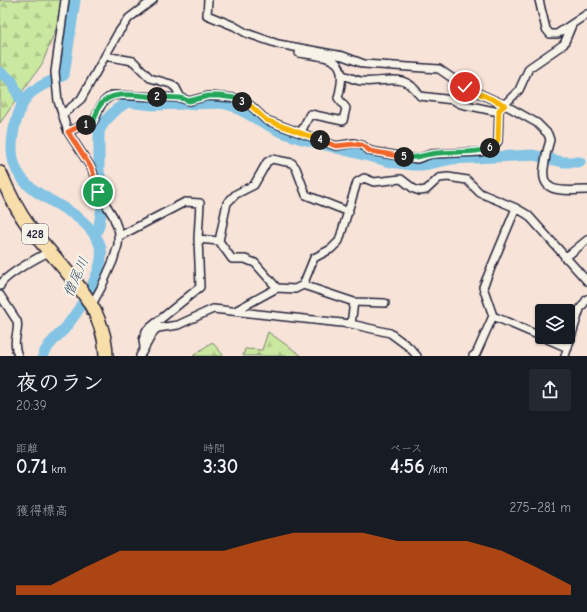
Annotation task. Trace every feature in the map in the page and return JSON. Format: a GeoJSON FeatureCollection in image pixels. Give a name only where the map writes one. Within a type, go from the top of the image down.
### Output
{"type":"FeatureCollection","features":[{"type":"Feature","properties":{"kind":"highway","name":"428"},"geometry":{"type":"LineString","coordinates":[[0,173],[20,214],[51,251],[86,298],[99,324],[106,345],[106,356]]}},
{"type":"Feature","properties":{"kind":"street"},"geometry":{"type":"LineString","coordinates":[[65,0],[55,72],[62,115],[68,132],[92,169],[98,192],[113,216],[119,232],[113,261],[101,288],[86,298]]}},
{"type":"Feature","properties":{"kind":"street"},"geometry":{"type":"LineString","coordinates":[[62,115],[81,99],[105,56],[129,18],[153,0]]}},
{"type":"Feature","properties":{"kind":"street"},"geometry":{"type":"LineString","coordinates":[[208,0],[207,15],[234,26],[246,33],[281,45],[343,56],[364,64],[439,69],[465,87],[502,108],[537,122],[548,134],[550,140],[546,150],[543,178],[545,183],[550,188],[559,190],[587,190]]}},
{"type":"Feature","properties":{"kind":"street"},"geometry":{"type":"LineString","coordinates":[[539,0],[546,29],[550,34],[557,34],[587,14]]}},
{"type":"Feature","properties":{"kind":"street"},"geometry":{"type":"LineString","coordinates":[[343,75],[361,81],[397,78],[414,86],[420,96],[453,100],[474,107],[494,111],[502,108],[519,90],[530,68],[564,44],[572,25]]}},
{"type":"Feature","properties":{"kind":"street"},"geometry":{"type":"LineString","coordinates":[[281,45],[284,50],[330,60],[338,64],[343,75],[338,98],[346,108],[343,121],[310,114],[300,132]]}},
{"type":"Feature","properties":{"kind":"street"},"geometry":{"type":"LineString","coordinates":[[105,56],[133,61],[150,78],[171,84],[176,88],[181,98]]}},
{"type":"Feature","properties":{"kind":"street"},"geometry":{"type":"LineString","coordinates":[[68,132],[82,125],[91,125],[95,120],[98,107],[105,99],[113,95],[181,98],[189,101],[208,96],[235,98],[250,105],[266,120],[336,146],[354,144],[362,145],[370,151],[417,159],[431,154],[481,152],[493,148],[498,141],[502,108]]}},
{"type":"Feature","properties":{"kind":"street"},"geometry":{"type":"LineString","coordinates":[[277,288],[261,268],[245,259],[232,259],[219,241],[227,203],[236,194],[254,185],[267,162],[272,159],[292,163],[296,168],[306,195],[349,212]]}},
{"type":"Feature","properties":{"kind":"street"},"geometry":{"type":"LineString","coordinates":[[235,311],[277,288],[295,290],[303,285],[314,258],[331,249],[340,240],[357,182],[364,178],[374,182],[396,178],[401,179],[414,189],[420,191],[426,190],[439,178],[448,177],[467,180],[480,193],[516,208],[537,223],[565,258],[587,281]]}},
{"type":"Feature","properties":{"kind":"street"},"geometry":{"type":"LineString","coordinates":[[118,236],[185,202],[200,203],[198,239],[200,286],[146,331],[143,340],[144,347]]}},
{"type":"Feature","properties":{"kind":"street"},"geometry":{"type":"LineString","coordinates":[[474,356],[493,316],[483,287],[516,208]]}},
{"type":"Feature","properties":{"kind":"street"},"geometry":{"type":"LineString","coordinates":[[198,239],[219,241]]}},
{"type":"Feature","properties":{"kind":"street"},"geometry":{"type":"LineString","coordinates":[[565,258],[587,240]]}},
{"type":"Feature","properties":{"kind":"street"},"geometry":{"type":"LineString","coordinates":[[0,286],[6,279],[41,255],[51,251]]}},
{"type":"Feature","properties":{"kind":"street"},"geometry":{"type":"LineString","coordinates":[[303,285],[354,302],[384,303]]}},
{"type":"Feature","properties":{"kind":"street"},"geometry":{"type":"LineString","coordinates":[[0,295],[17,321],[18,325],[14,345],[18,356]]}},
{"type":"Feature","properties":{"kind":"street"},"geometry":{"type":"LineString","coordinates":[[565,356],[580,309],[587,299]]}},
{"type":"Feature","properties":{"kind":"street"},"geometry":{"type":"LineString","coordinates":[[351,324],[354,302]]}},
{"type":"Feature","properties":{"kind":"street"},"geometry":{"type":"LineString","coordinates":[[140,356],[154,331],[158,328],[178,325],[213,309],[351,324],[390,332],[409,346],[417,356]]}},
{"type":"Feature","properties":{"kind":"street"},"geometry":{"type":"LineString","coordinates":[[493,316],[568,348]]}},
{"type":"Feature","properties":{"kind":"green space"},"geometry":{"type":"Polygon","coordinates":[[[0,0],[65,0],[65,6],[42,64],[0,123],[0,0]]]}},
{"type":"Feature","properties":{"kind":"green space"},"geometry":{"type":"Polygon","coordinates":[[[268,332],[302,356],[243,356],[245,349],[262,350],[268,332]]]}},
{"type":"Feature","properties":{"kind":"green space"},"geometry":{"type":"Polygon","coordinates":[[[212,342],[224,356],[193,356],[212,342]]]}},
{"type":"Feature","properties":{"kind":"waterway","name":"僧尾川"},"geometry":{"type":"LineString","coordinates":[[43,356],[51,343],[66,327],[80,308],[91,288],[99,267],[101,249],[93,232],[78,218],[36,191],[24,181],[16,168],[12,151],[14,129],[21,106],[30,93],[64,75],[75,0]]}},
{"type":"Feature","properties":{"kind":"waterway"},"geometry":{"type":"LineString","coordinates":[[0,72],[12,81],[22,104]]}},
{"type":"Feature","properties":{"kind":"waterway"},"geometry":{"type":"LineString","coordinates":[[95,235],[99,226],[104,193],[99,172],[99,131],[105,121],[117,109],[127,102],[153,105],[221,103],[233,106],[279,131],[302,139],[391,162],[412,165],[423,165],[451,159],[533,155],[563,162],[580,162]]}},
{"type":"Feature","properties":{"kind":"route"},"geometry":{"type":"LineString","coordinates":[[98,192],[92,169],[68,132],[82,125],[91,125],[95,120],[98,107],[105,99],[113,95],[181,98],[189,101],[208,96],[235,98],[250,105],[266,120],[336,146],[354,144],[362,145],[370,151],[417,159],[431,154],[481,152],[493,148],[498,141],[499,110],[505,105],[465,87]]}}]}
